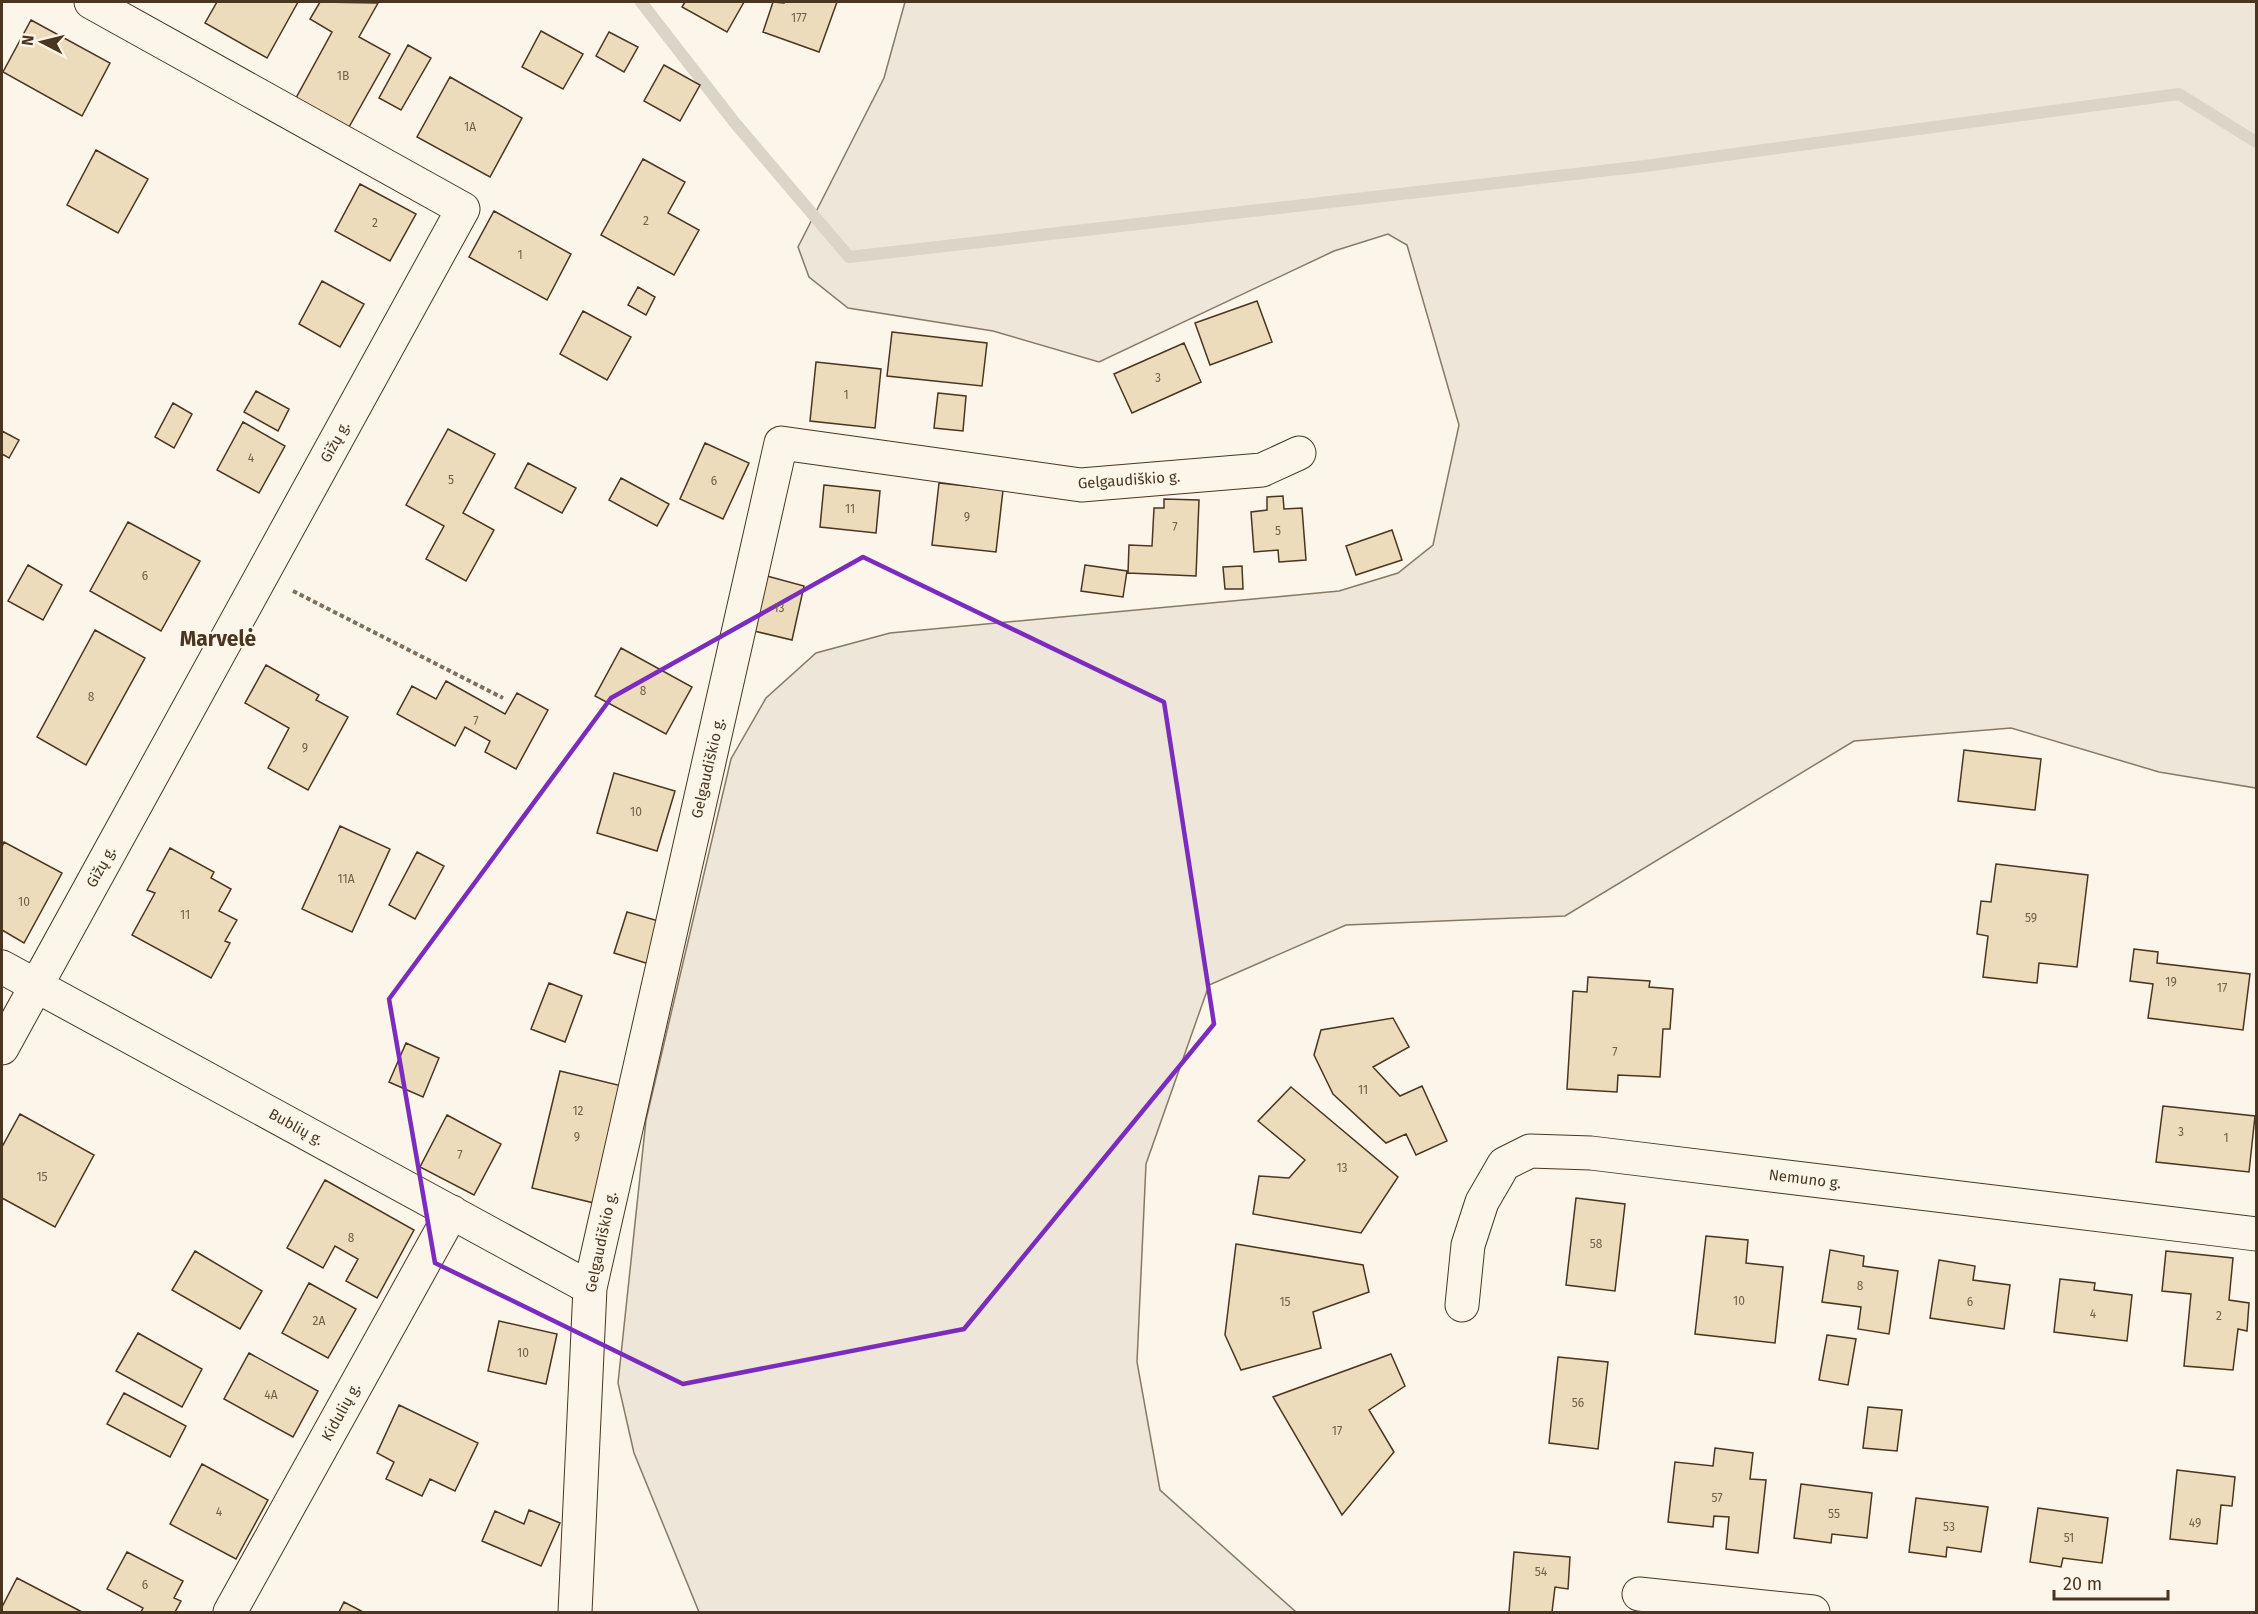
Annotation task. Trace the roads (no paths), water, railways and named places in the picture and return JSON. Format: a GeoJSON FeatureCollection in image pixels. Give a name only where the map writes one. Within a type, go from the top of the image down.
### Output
{"type":"FeatureCollection","features":[{"type":"Feature","properties":{"kind":"street","name":"Gižų g."},"geometry":{"type":"LineString","coordinates":[[2,1048],[463,208],[91,2]]}},
{"type":"Feature","properties":{"kind":"street","name":"Gelgaudiškio g."},"geometry":{"type":"LineString","coordinates":[[575,1612],[590,1288],[781,443],[1081,485],[1262,470],[1299,453]]}},
{"type":"Feature","properties":{"kind":"street","name":"Bublių g."},"geometry":{"type":"LineString","coordinates":[[2,967],[590,1288]]}},
{"type":"Feature","properties":{"kind":"street","name":"Nemuno g."},"geometry":{"type":"LineString","coordinates":[[1462,1305],[1468,1245],[1482,1202],[1504,1164],[1530,1151],[1591,1153],[2256,1233]]}},
{"type":"Feature","properties":{"kind":"street","name":"Kidulių g."},"geometry":{"type":"LineString","coordinates":[[230,1612],[452,1212]]}},
{"type":"Feature","properties":{"kind":"street"},"geometry":{"type":"LineString","coordinates":[[1639,1594],[1813,1612]]}},
{"type":"Feature","properties":{"kind":"waterway"},"geometry":{"type":"LineString","coordinates":[[641,2],[735,123],[849,257],[1645,166],[2179,94],[2256,142]]}},
{"type":"Feature","properties":{"kind":"district","name":"Marvelė"},"geometry":{"type":"Point","coordinates":[218,639]}}]}
